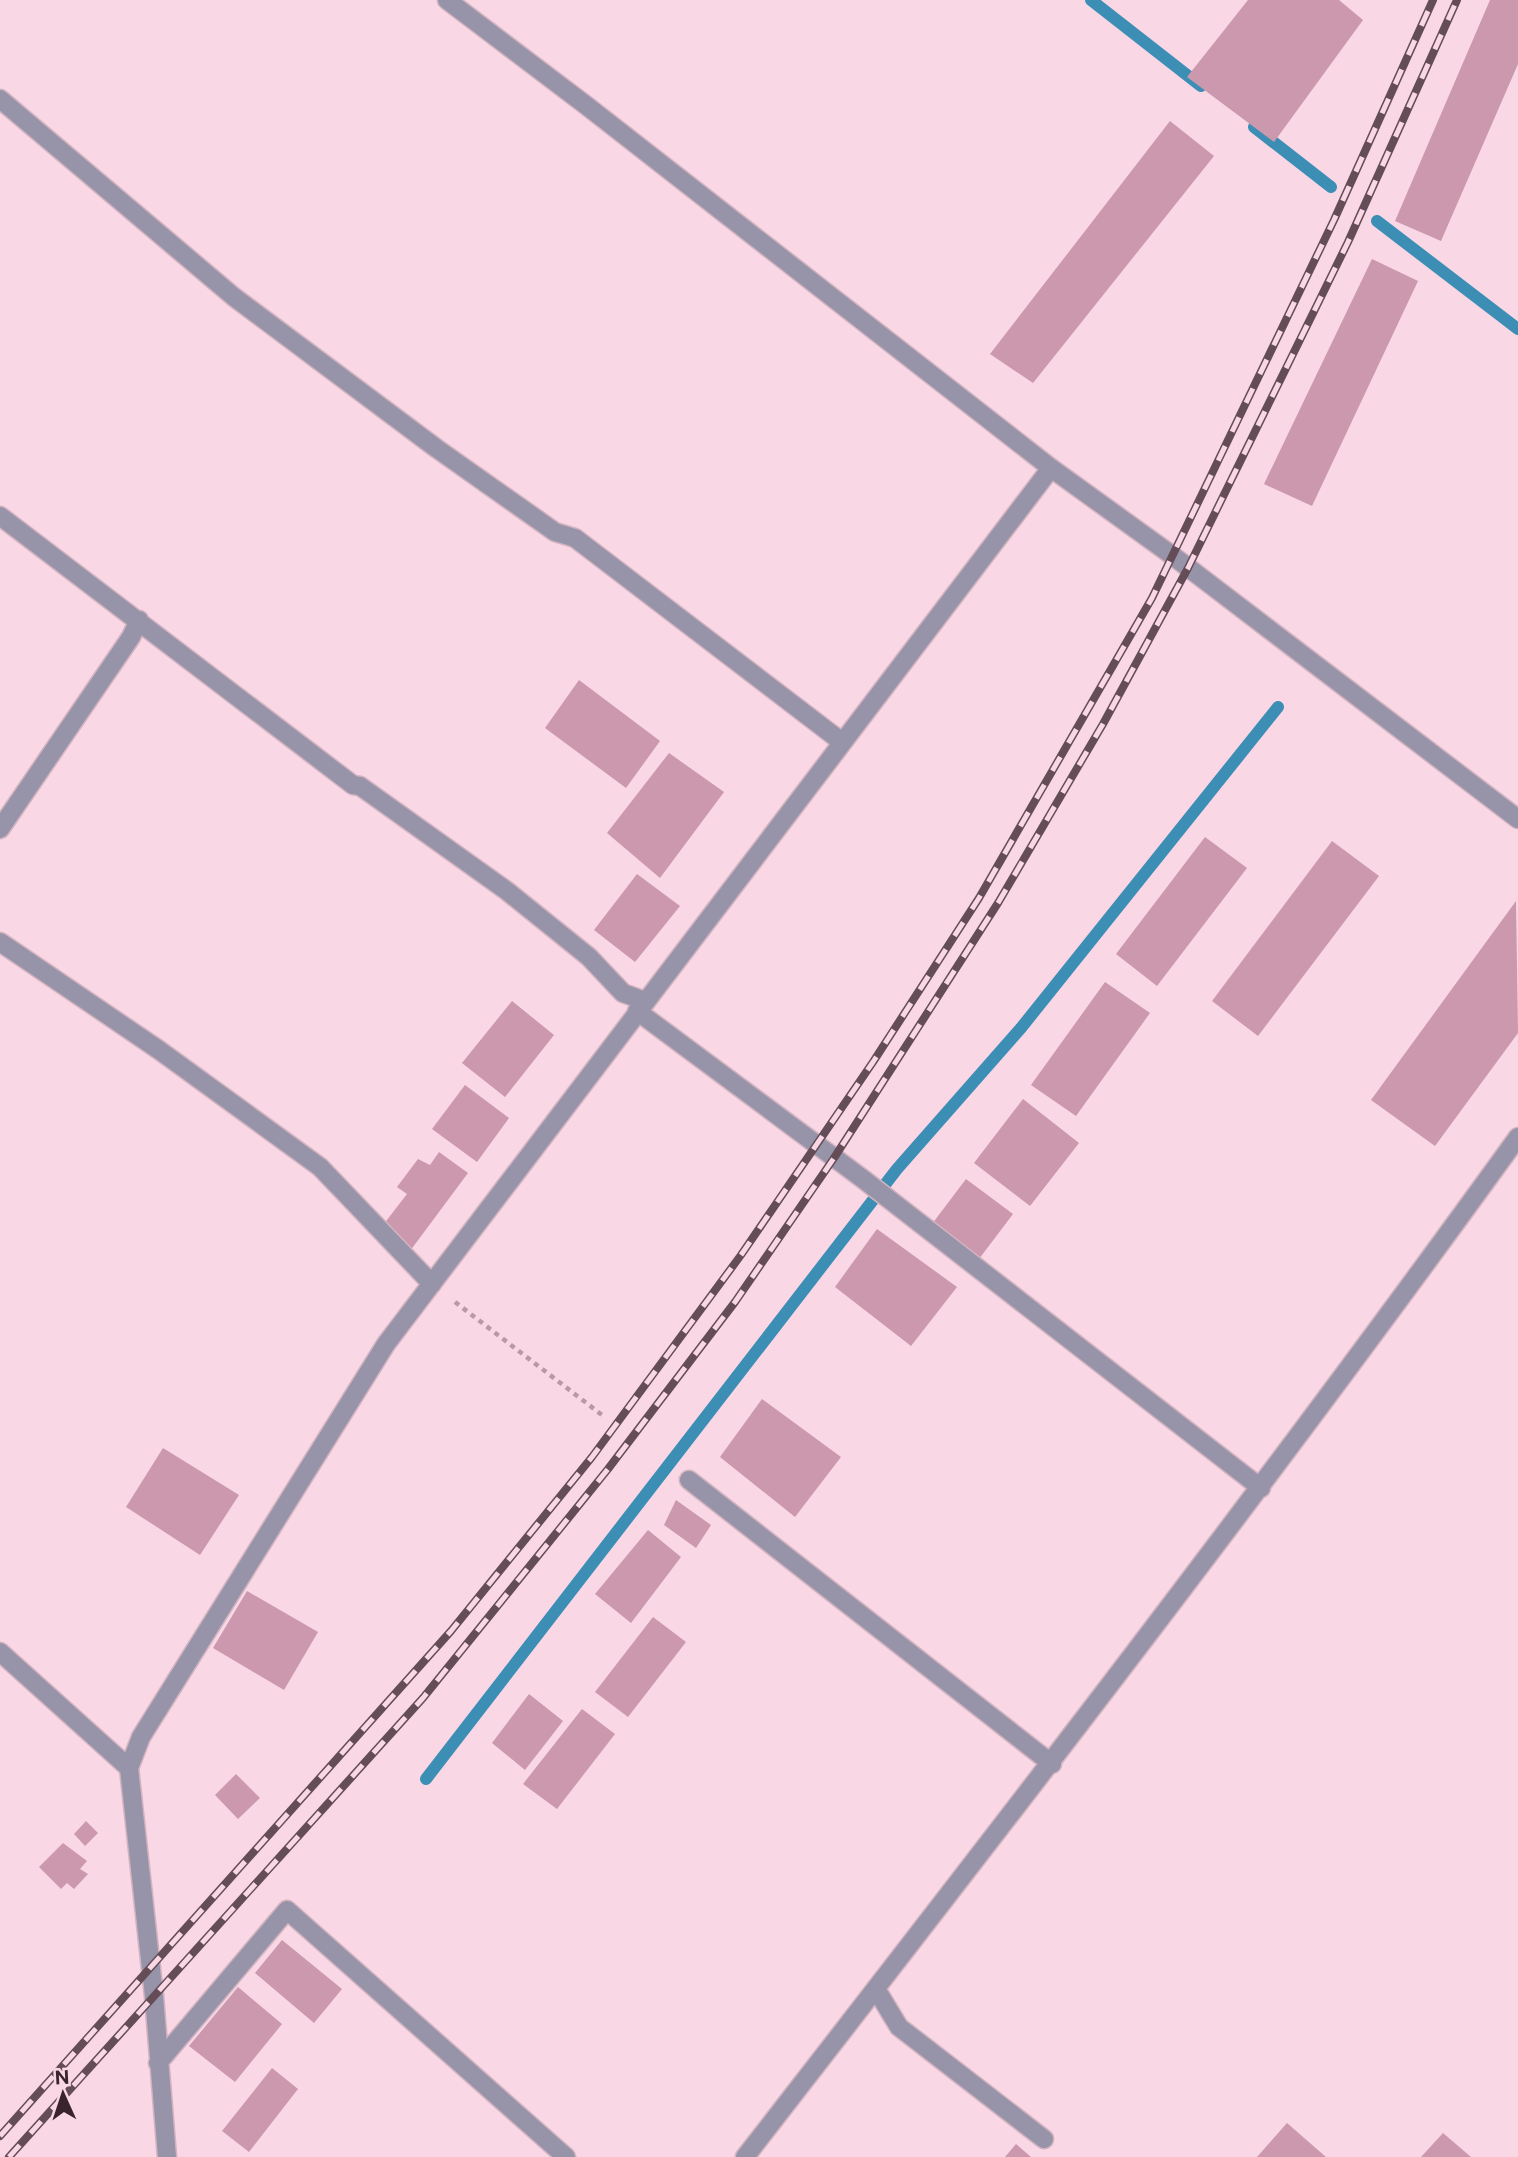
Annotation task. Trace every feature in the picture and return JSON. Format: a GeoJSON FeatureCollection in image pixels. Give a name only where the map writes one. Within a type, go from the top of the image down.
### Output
{"type":"FeatureCollection","features":[{"type":"Feature","properties":{"kind":"street"},"geometry":{"type":"LineString","coordinates":[[447,0],[1051,468],[1173,556],[1518,819]]}},
{"type":"Feature","properties":{"kind":"street"},"geometry":{"type":"LineString","coordinates":[[0,99],[234,298],[501,494],[555,532],[575,538],[842,742]]}},
{"type":"Feature","properties":{"kind":"street"},"geometry":{"type":"LineString","coordinates":[[167,2157],[154,1996],[129,1768],[141,1737],[386,1344],[1051,468]]}},
{"type":"Feature","properties":{"kind":"street"},"geometry":{"type":"LineString","coordinates":[[0,516],[353,785],[360,786],[507,891],[589,957],[623,993],[1261,1488]]}},
{"type":"Feature","properties":{"kind":"street"},"geometry":{"type":"LineString","coordinates":[[0,829],[131,637],[139,620]]}},
{"type":"Feature","properties":{"kind":"street"},"geometry":{"type":"LineString","coordinates":[[0,943],[159,1050],[320,1167],[432,1284]]}},
{"type":"Feature","properties":{"kind":"street"},"geometry":{"type":"LineString","coordinates":[[746,2157],[1052,1763],[1261,1488],[1518,1137]]}},
{"type":"Feature","properties":{"kind":"street"},"geometry":{"type":"LineString","coordinates":[[689,1480],[1052,1763]]}},
{"type":"Feature","properties":{"kind":"street"},"geometry":{"type":"LineString","coordinates":[[0,1652],[129,1768]]}},
{"type":"Feature","properties":{"kind":"street"},"geometry":{"type":"LineString","coordinates":[[159,2063],[287,1910],[566,2157]]}},
{"type":"Feature","properties":{"kind":"street"},"geometry":{"type":"LineString","coordinates":[[876,1989],[899,2027],[1044,2139]]}},
{"type":"Feature","properties":{"kind":"path"},"geometry":{"type":"LineString","coordinates":[[432,1284],[602,1416]]}},
{"type":"Feature","properties":{"kind":"building"},"geometry":{"type":"Polygon","coordinates":[[[1248,0],[1339,0],[1363,20],[1274,142],[1187,77],[1248,0]]]}},
{"type":"Feature","properties":{"kind":"building"},"geometry":{"type":"Polygon","coordinates":[[[1490,0],[1518,0],[1518,64],[1441,241],[1395,221],[1490,0]]]}},
{"type":"Feature","properties":{"kind":"building"},"geometry":{"type":"Polygon","coordinates":[[[1170,121],[1214,156],[1033,383],[990,354],[1170,121]]]}},
{"type":"Feature","properties":{"kind":"building"},"geometry":{"type":"Polygon","coordinates":[[[1372,259],[1418,281],[1312,506],[1264,484],[1372,259]]]}},
{"type":"Feature","properties":{"kind":"building"},"geometry":{"type":"Polygon","coordinates":[[[579,680],[660,741],[626,788],[545,728],[579,680]]]}},
{"type":"Feature","properties":{"kind":"building"},"geometry":{"type":"Polygon","coordinates":[[[669,753],[724,792],[660,878],[607,833],[669,753]]]}},
{"type":"Feature","properties":{"kind":"building"},"geometry":{"type":"Polygon","coordinates":[[[1205,837],[1247,868],[1157,986],[1116,954],[1205,837]]]}},
{"type":"Feature","properties":{"kind":"building"},"geometry":{"type":"Polygon","coordinates":[[[1332,841],[1379,876],[1258,1036],[1212,1001],[1332,841]]]}},
{"type":"Feature","properties":{"kind":"building"},"geometry":{"type":"Polygon","coordinates":[[[637,874],[680,906],[635,962],[594,930],[637,874]]]}},
{"type":"Feature","properties":{"kind":"building"},"geometry":{"type":"Polygon","coordinates":[[[1516,901],[1518,1033],[1435,1146],[1371,1100],[1516,901]]]}},
{"type":"Feature","properties":{"kind":"building"},"geometry":{"type":"Polygon","coordinates":[[[1105,982],[1150,1013],[1076,1116],[1031,1085],[1105,982]]]}},
{"type":"Feature","properties":{"kind":"building"},"geometry":{"type":"Polygon","coordinates":[[[512,1001],[554,1035],[505,1097],[462,1063],[512,1001]]]}},
{"type":"Feature","properties":{"kind":"building"},"geometry":{"type":"Polygon","coordinates":[[[465,1085],[509,1118],[477,1162],[432,1129],[465,1085]]]}},
{"type":"Feature","properties":{"kind":"building"},"geometry":{"type":"Polygon","coordinates":[[[1023,1099],[1079,1143],[1030,1206],[974,1163],[1023,1099]]]}},
{"type":"Feature","properties":{"kind":"building"},"geometry":{"type":"Polygon","coordinates":[[[439,1152],[468,1173],[410,1251],[380,1229],[407,1194],[397,1187],[418,1159],[430,1165],[439,1152]]]}},
{"type":"Feature","properties":{"kind":"building"},"geometry":{"type":"Polygon","coordinates":[[[966,1179],[1013,1214],[979,1259],[932,1224],[966,1179]]]}},
{"type":"Feature","properties":{"kind":"building"},"geometry":{"type":"Polygon","coordinates":[[[877,1229],[957,1287],[911,1346],[835,1287],[877,1229]]]}},
{"type":"Feature","properties":{"kind":"building"},"geometry":{"type":"Polygon","coordinates":[[[762,1399],[841,1457],[795,1517],[720,1457],[762,1399]]]}},
{"type":"Feature","properties":{"kind":"building"},"geometry":{"type":"Polygon","coordinates":[[[163,1448],[239,1495],[200,1555],[126,1507],[163,1448]]]}},
{"type":"Feature","properties":{"kind":"building"},"geometry":{"type":"Polygon","coordinates":[[[676,1500],[711,1525],[696,1548],[664,1525],[676,1500]]]}},
{"type":"Feature","properties":{"kind":"building"},"geometry":{"type":"Polygon","coordinates":[[[648,1530],[681,1557],[631,1623],[595,1594],[648,1530]]]}},
{"type":"Feature","properties":{"kind":"building"},"geometry":{"type":"Polygon","coordinates":[[[247,1591],[318,1632],[284,1690],[213,1648],[247,1591]]]}},
{"type":"Feature","properties":{"kind":"building"},"geometry":{"type":"Polygon","coordinates":[[[653,1617],[686,1642],[628,1717],[595,1692],[653,1617]]]}},
{"type":"Feature","properties":{"kind":"building"},"geometry":{"type":"Polygon","coordinates":[[[529,1694],[563,1721],[525,1770],[492,1743],[529,1694]]]}},
{"type":"Feature","properties":{"kind":"building"},"geometry":{"type":"Polygon","coordinates":[[[582,1709],[615,1734],[557,1809],[523,1784],[582,1709]]]}},
{"type":"Feature","properties":{"kind":"building"},"geometry":{"type":"Polygon","coordinates":[[[236,1774],[260,1798],[238,1819],[215,1795],[236,1774]]]}},
{"type":"Feature","properties":{"kind":"building"},"geometry":{"type":"Polygon","coordinates":[[[86,1821],[98,1833],[85,1846],[74,1834],[86,1821]]]}},
{"type":"Feature","properties":{"kind":"building"},"geometry":{"type":"Polygon","coordinates":[[[63,1843],[87,1861],[80,1869],[88,1874],[74,1889],[67,1883],[61,1889],[39,1867],[63,1843]]]}},
{"type":"Feature","properties":{"kind":"building"},"geometry":{"type":"Polygon","coordinates":[[[282,1940],[342,1989],[314,2023],[255,1973],[282,1940]]]}},
{"type":"Feature","properties":{"kind":"building"},"geometry":{"type":"Polygon","coordinates":[[[238,1987],[282,2024],[235,2082],[189,2046],[238,1987]]]}},
{"type":"Feature","properties":{"kind":"building"},"geometry":{"type":"Polygon","coordinates":[[[272,2068],[298,2089],[249,2152],[222,2131],[272,2068]]]}},
{"type":"Feature","properties":{"kind":"building"},"geometry":{"type":"Polygon","coordinates":[[[1287,2123],[1326,2157],[1257,2157],[1287,2123]]]}},
{"type":"Feature","properties":{"kind":"building"},"geometry":{"type":"Polygon","coordinates":[[[1443,2133],[1471,2157],[1421,2157],[1443,2133]]]}},
{"type":"Feature","properties":{"kind":"building"},"geometry":{"type":"Polygon","coordinates":[[[1016,2144],[1031,2157],[1005,2157],[1016,2144]]]}},
{"type":"Feature","properties":{"kind":"waterway"},"geometry":{"type":"LineString","coordinates":[[1091,0],[1201,86]]}},
{"type":"Feature","properties":{"kind":"waterway"},"geometry":{"type":"LineString","coordinates":[[1254,127],[1331,187]]}},
{"type":"Feature","properties":{"kind":"waterway"},"geometry":{"type":"LineString","coordinates":[[1377,221],[1518,329]]}},
{"type":"Feature","properties":{"kind":"waterway"},"geometry":{"type":"LineString","coordinates":[[426,1779],[897,1169],[1021,1028],[1278,707]]}},
{"type":"Feature","properties":{"kind":"railway"},"geometry":{"type":"LineString","coordinates":[[0,2136],[451,1631],[592,1457],[741,1255],[873,1062],[979,898],[1152,598],[1334,220],[1433,0]]}},
{"type":"Feature","properties":{"kind":"railway"},"geometry":{"type":"LineString","coordinates":[[9,2157],[423,1698],[608,1469],[735,1302],[834,1158],[998,903],[1103,724],[1188,568],[1348,242],[1457,0]]}}]}
